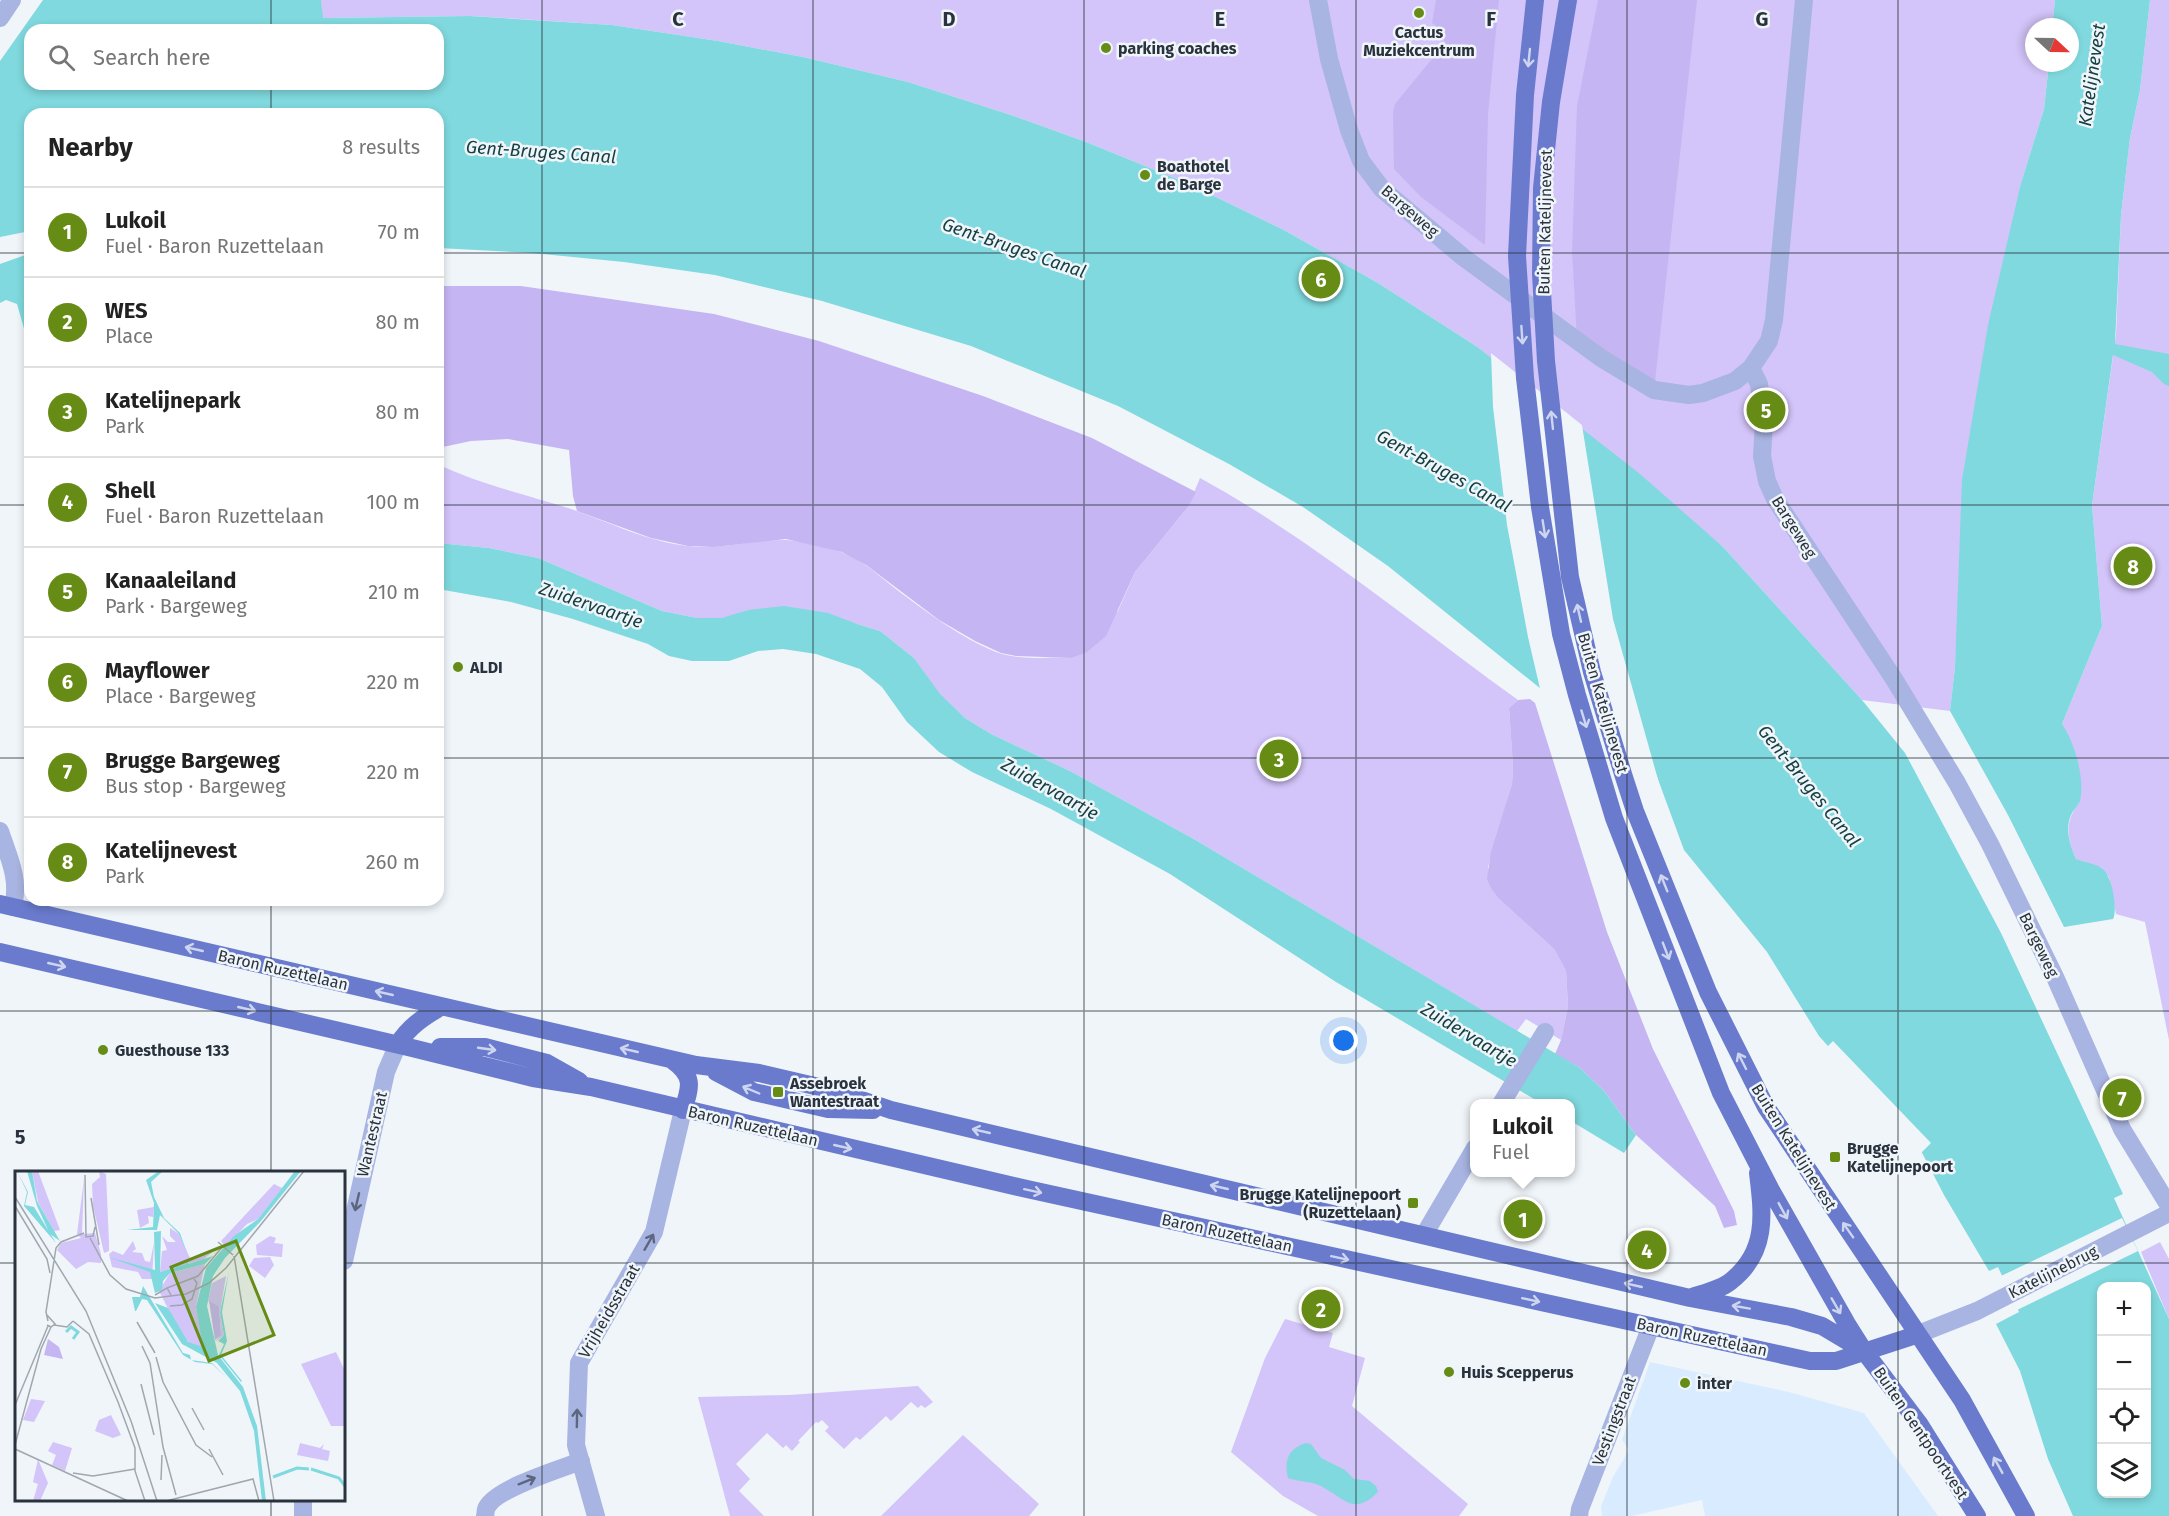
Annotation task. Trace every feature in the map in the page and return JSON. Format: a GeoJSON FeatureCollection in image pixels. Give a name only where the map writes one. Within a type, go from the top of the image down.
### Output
{"type":"FeatureCollection","features":[{"type":"Feature","properties":{"kind":"main road","name":"Buiten Katelijnevest"},"geometry":{"type":"LineString","coordinates":[[1535,0],[1525,96],[1517,256],[1526,390],[1540,507],[1561,634],[1614,818],[1721,1093],[1809,1259],[1864,1351]]}},
{"type":"Feature","properties":{"kind":"main road","name":"Buiten Katelijnevest"},"geometry":{"type":"LineString","coordinates":[[1568,0],[1551,102],[1542,188],[1541,274],[1549,395],[1570,577],[1592,672],[1635,811],[1707,992],[1766,1107],[1869,1260],[1916,1335]]}},
{"type":"Feature","properties":{"kind":"main road","name":"Baron Ruzettelaan"},"geometry":{"type":"LineString","coordinates":[[6,906],[706,1067],[754,1092],[828,1109],[891,1110],[1690,1298],[1791,1317],[1822,1326],[1864,1351]]}},
{"type":"Feature","properties":{"kind":"main road","name":"Baron Ruzettelaan"},"geometry":{"type":"LineString","coordinates":[[0,952],[403,1045],[533,1078],[591,1087],[1027,1189],[1810,1361],[1836,1360],[1916,1335]]}},
{"type":"Feature","properties":{"kind":"main road"},"geometry":{"type":"LineString","coordinates":[[403,1045],[406,1032],[420,1018],[441,1007]]}},
{"type":"Feature","properties":{"kind":"main road"},"geometry":{"type":"LineString","coordinates":[[672,1059],[684,1069],[689,1078],[683,1110]]}},
{"type":"Feature","properties":{"kind":"main road"},"geometry":{"type":"LineString","coordinates":[[1690,1298],[1730,1283],[1758,1248],[1763,1215],[1756,1162]]}},
{"type":"Feature","properties":{"kind":"main road"},"geometry":{"type":"LineString","coordinates":[[1916,1335],[1962,1400],[2026,1516]]}},
{"type":"Feature","properties":{"kind":"main road","name":"Buiten Gentpoortvest"},"geometry":{"type":"LineString","coordinates":[[1864,1351],[1920,1425],[1977,1516]]}},
{"type":"Feature","properties":{"kind":"street"},"geometry":{"type":"LineString","coordinates":[[0,18],[12,0]]}},
{"type":"Feature","properties":{"kind":"street","name":"Bargeweg"},"geometry":{"type":"LineString","coordinates":[[1318,0],[1329,59],[1354,144],[1361,160],[1375,179],[1400,206],[1463,256],[1601,358],[1654,390],[1689,395],[1703,393],[1735,381],[1751,369],[1759,384],[1764,422],[1762,456],[1767,481],[1775,499],[1894,679],[1957,783],[1990,844],[2055,977],[2122,1129],[2167,1197]]}},
{"type":"Feature","properties":{"kind":"street"},"geometry":{"type":"LineString","coordinates":[[1751,369],[1769,341],[1774,320],[1804,0]]}},
{"type":"Feature","properties":{"kind":"street"},"geometry":{"type":"LineString","coordinates":[[0,831],[15,879],[16,892],[6,906]]}},
{"type":"Feature","properties":{"kind":"street"},"geometry":{"type":"LineString","coordinates":[[1503,1099],[1545,1032]]}},
{"type":"Feature","properties":{"kind":"street","name":"Wantestraat"},"geometry":{"type":"LineString","coordinates":[[345,1256],[386,1072],[403,1045]]}},
{"type":"Feature","properties":{"kind":"street","name":"Vrijheidsstraat"},"geometry":{"type":"LineString","coordinates":[[597,1516],[576,1445],[579,1363],[654,1232],[683,1110]]}},
{"type":"Feature","properties":{"kind":"street"},"geometry":{"type":"LineString","coordinates":[[1424,1235],[1470,1157]]}},
{"type":"Feature","properties":{"kind":"street","name":"Katelijnebrug"},"geometry":{"type":"LineString","coordinates":[[1977,1311],[2169,1213]]}},
{"type":"Feature","properties":{"kind":"street","name":"Baron Ruzettelaan"},"geometry":{"type":"LineString","coordinates":[[1916,1335],[1977,1311]]}},
{"type":"Feature","properties":{"kind":"street","name":"Vestingstraat"},"geometry":{"type":"LineString","coordinates":[[1579,1516],[1586,1491],[1651,1326]]}},
{"type":"Feature","properties":{"kind":"street"},"geometry":{"type":"LineString","coordinates":[[485,1516],[487,1507],[494,1498],[519,1484],[580,1461]]}},
{"type":"Feature","properties":{"kind":"shaded area"},"geometry":{"type":"Polygon","coordinates":[[[321,0],[2055,0],[2053,18],[2025,18],[2025,72],[2048,72],[2044,109],[2021,183],[1959,597],[1950,711],[1862,700],[1723,547],[1476,346],[1378,283],[1282,229],[1187,183],[1014,116],[908,82],[803,57],[612,25],[470,16],[322,18],[321,0]]]}},
{"type":"Feature","properties":{"kind":"shaded area"},"geometry":{"type":"Polygon","coordinates":[[[1436,0],[1499,0],[1488,114],[1485,245],[1421,197],[1394,169],[1393,112],[1395,104],[1445,43],[1438,27],[1432,23],[1436,0]]]}},
{"type":"Feature","properties":{"kind":"shaded area"},"geometry":{"type":"Polygon","coordinates":[[[1598,0],[1697,0],[1654,390],[1577,340],[1572,251],[1577,106],[1598,0]]]}},
{"type":"Feature","properties":{"kind":"shaded area","name":"Katelijnevest"},"geometry":{"type":"Polygon","coordinates":[[[2150,0],[2169,0],[2169,1040],[2145,922],[2116,914],[2109,877],[2102,868],[2076,859],[2073,851],[2068,830],[2071,817],[2079,803],[2062,724],[2102,626],[2092,505],[2116,335],[2121,215],[2130,138],[2140,90],[2150,0]]]}},
{"type":"Feature","properties":{"kind":"shaded area"},"geometry":{"type":"Polygon","coordinates":[[[444,286],[521,286],[714,314],[819,341],[983,396],[1092,438],[1196,492],[1188,507],[1135,572],[1106,636],[1087,652],[1071,658],[1016,656],[1001,653],[975,641],[939,620],[866,565],[842,552],[786,539],[714,547],[688,546],[651,538],[577,511],[573,496],[569,450],[508,439],[471,441],[444,447],[444,286]]]}},
{"type":"Feature","properties":{"kind":"shaded area"},"geometry":{"type":"Polygon","coordinates":[[[444,467],[487,484],[571,509],[643,536],[673,544],[712,547],[784,540],[804,542],[836,550],[865,565],[950,627],[990,649],[1019,657],[1070,658],[1118,611],[1135,572],[1188,507],[1200,478],[1242,502],[1323,555],[1518,700],[1509,708],[1512,784],[1488,867],[1500,900],[1554,949],[1566,971],[1568,1006],[1561,1040],[1526,1019],[1517,1031],[1192,838],[1070,771],[991,734],[965,718],[940,695],[914,658],[880,631],[857,624],[748,610],[722,619],[697,618],[662,611],[538,558],[489,548],[444,544],[444,467]]]}},
{"type":"Feature","properties":{"kind":"shaded area"},"geometry":{"type":"Polygon","coordinates":[[[1530,699],[1535,703],[1607,932],[1653,1049],[1734,1211],[1737,1225],[1724,1228],[1715,1206],[1636,1135],[1604,1091],[1580,1068],[1555,1054],[1561,1040],[1568,1006],[1566,971],[1554,949],[1500,900],[1487,879],[1491,852],[1512,784],[1509,708],[1518,700],[1530,699]]]}},
{"type":"Feature","properties":{"kind":"shaded area"},"geometry":{"type":"Polygon","coordinates":[[[2160,1242],[2169,1259],[2169,1319],[2141,1252],[2160,1242]]]}},
{"type":"Feature","properties":{"kind":"shaded area"},"geometry":{"type":"Polygon","coordinates":[[[1285,1319],[1333,1333],[1329,1347],[1365,1358],[1352,1406],[1468,1504],[1459,1516],[1318,1516],[1283,1496],[1231,1452],[1265,1358],[1285,1319]]]}},
{"type":"Feature","properties":{"kind":"shaded area"},"geometry":{"type":"Polygon","coordinates":[[[1650,1362],[1789,1392],[1864,1413],[1938,1516],[1705,1516],[1702,1500],[1632,1516],[1602,1516],[1601,1506],[1613,1477],[1629,1450],[1622,1440],[1650,1362]]]}},
{"type":"Feature","properties":{"kind":"shaded area"},"geometry":{"type":"Polygon","coordinates":[[[918,1386],[933,1402],[925,1408],[921,1405],[918,1408],[911,1402],[891,1421],[886,1416],[860,1440],[856,1437],[844,1449],[825,1431],[829,1427],[822,1420],[816,1422],[792,1451],[786,1445],[783,1448],[767,1433],[736,1464],[750,1479],[739,1491],[764,1516],[730,1516],[698,1397],[789,1395],[918,1386]]]}},
{"type":"Feature","properties":{"kind":"shaded area"},"geometry":{"type":"Polygon","coordinates":[[[963,1435],[1039,1504],[1029,1516],[881,1516],[963,1435]]]}},
{"type":"Feature","properties":{"kind":"water","name":"Gent-Bruges Canal"},"geometry":{"type":"Polygon","coordinates":[[[43,0],[321,0],[323,18],[470,16],[612,25],[803,57],[908,82],[1086,142],[1187,183],[1282,229],[1378,283],[1476,346],[1640,474],[1723,547],[1862,700],[1905,753],[2001,933],[2123,1194],[2114,1198],[2169,1319],[2169,1516],[2073,1516],[2048,1459],[2020,1371],[1996,1324],[2019,1312],[1998,1267],[1989,1271],[1920,1149],[1819,1036],[1767,952],[1684,850],[1656,774],[1561,705],[1388,566],[1303,507],[1229,464],[1118,406],[971,346],[822,301],[715,275],[624,262],[532,253],[444,248],[444,108],[24,108],[24,232],[0,237],[0,61],[24,27],[24,90],[444,90],[444,24],[26,24],[43,0]]]}},
{"type":"Feature","properties":{"kind":"water"},"geometry":{"type":"Polygon","coordinates":[[[2055,0],[2150,0],[2140,90],[2130,138],[2121,215],[2115,344],[2169,354],[2169,386],[2152,372],[2113,355],[2092,505],[2102,626],[2062,724],[2075,751],[2081,782],[2080,801],[2068,825],[2070,842],[2076,859],[2097,866],[2106,873],[2115,908],[2113,919],[2064,927],[2008,815],[1950,711],[1955,667],[1962,480],[1988,325],[2021,183],[2044,109],[2048,72],[2079,72],[2079,18],[2053,18],[2055,0]]]}},
{"type":"Feature","properties":{"kind":"water"},"geometry":{"type":"Polygon","coordinates":[[[24,255],[24,328],[17,304],[6,300],[0,303],[0,264],[24,255]]]}},
{"type":"Feature","properties":{"kind":"water","name":"Zuidervaartje"},"geometry":{"type":"Polygon","coordinates":[[[444,544],[489,548],[538,558],[662,611],[697,618],[722,618],[748,610],[784,606],[828,613],[880,631],[914,658],[940,694],[965,718],[991,734],[1070,771],[1192,838],[1580,1068],[1604,1091],[1636,1135],[1624,1153],[1575,1123],[1575,1099],[1534,1099],[1336,982],[1170,874],[1051,809],[972,772],[939,752],[907,722],[882,687],[860,669],[816,654],[783,649],[758,651],[729,661],[692,661],[669,656],[648,644],[573,619],[511,602],[444,590],[444,544]]]}},
{"type":"Feature","properties":{"kind":"water"},"geometry":{"type":"Polygon","coordinates":[[[1306,1443],[1311,1444],[1321,1458],[1345,1470],[1354,1479],[1370,1481],[1376,1486],[1378,1492],[1370,1499],[1356,1504],[1343,1500],[1317,1484],[1288,1478],[1287,1461],[1291,1452],[1306,1443]]]}},
{"type":"Feature","properties":{"kind":"pier"},"geometry":{"type":"Polygon","coordinates":[[[1491,353],[1582,425],[1613,619],[1664,801],[1654,776],[1541,693],[1507,525],[1493,407],[1491,353]]]}},
{"type":"Feature","properties":{"kind":"pier"},"geometry":{"type":"Polygon","coordinates":[[[1833,1041],[1931,1143],[1921,1153],[1826,1048],[1833,1041]]]}},
{"type":"Feature","properties":{"kind":"pier"},"geometry":{"type":"Polygon","coordinates":[[[2122,1218],[2138,1251],[2017,1310],[2001,1276],[2122,1218]]]}},
{"type":"Feature","properties":{"kind":"place","name":"Cactus Muziekcentrum"},"geometry":{"type":"Point","coordinates":[1419,13]}},
{"type":"Feature","properties":{"kind":"place","name":"parking coaches"},"geometry":{"type":"Point","coordinates":[1106,48]}},
{"type":"Feature","properties":{"kind":"place","name":"Boathotel de Barge"},"geometry":{"type":"Point","coordinates":[1145,175]}},
{"type":"Feature","properties":{"kind":"place","name":"Mayflower"},"geometry":{"type":"Point","coordinates":[1321,279]}},
{"type":"Feature","properties":{"kind":"place","name":"Kanaaleiland"},"geometry":{"type":"Point","coordinates":[1766,410]}},
{"type":"Feature","properties":{"kind":"place","name":"Katelijnevest"},"geometry":{"type":"Point","coordinates":[2133,566]}},
{"type":"Feature","properties":{"kind":"place","name":"ALDI"},"geometry":{"type":"Point","coordinates":[458,667]}},
{"type":"Feature","properties":{"kind":"place","name":"Katelijnepark"},"geometry":{"type":"Point","coordinates":[1279,759]}},
{"type":"Feature","properties":{"kind":"place","name":"Guesthouse 133"},"geometry":{"type":"Point","coordinates":[103,1050]}},
{"type":"Feature","properties":{"kind":"place","name":"Assebroek Wantestraat"},"geometry":{"type":"Point","coordinates":[778,1092]}},
{"type":"Feature","properties":{"kind":"place","name":"Brugge Bargeweg"},"geometry":{"type":"Point","coordinates":[2122,1098]}},
{"type":"Feature","properties":{"kind":"place","name":"Brugge Katelijnepoort"},"geometry":{"type":"Point","coordinates":[1835,1157]}},
{"type":"Feature","properties":{"kind":"place","name":"Brugge Katelijnepoort (Ruzettelaan)"},"geometry":{"type":"Point","coordinates":[1413,1203]}},
{"type":"Feature","properties":{"kind":"place","name":"Lukoil"},"geometry":{"type":"Point","coordinates":[1523,1219]}},
{"type":"Feature","properties":{"kind":"place","name":"Shell"},"geometry":{"type":"Point","coordinates":[1647,1250]}},
{"type":"Feature","properties":{"kind":"place","name":"WES"},"geometry":{"type":"Point","coordinates":[1321,1309]}},
{"type":"Feature","properties":{"kind":"place","name":"Huis Scepperus"},"geometry":{"type":"Point","coordinates":[1449,1372]}},
{"type":"Feature","properties":{"kind":"place","name":"inter"},"geometry":{"type":"Point","coordinates":[1685,1383]}}]}
